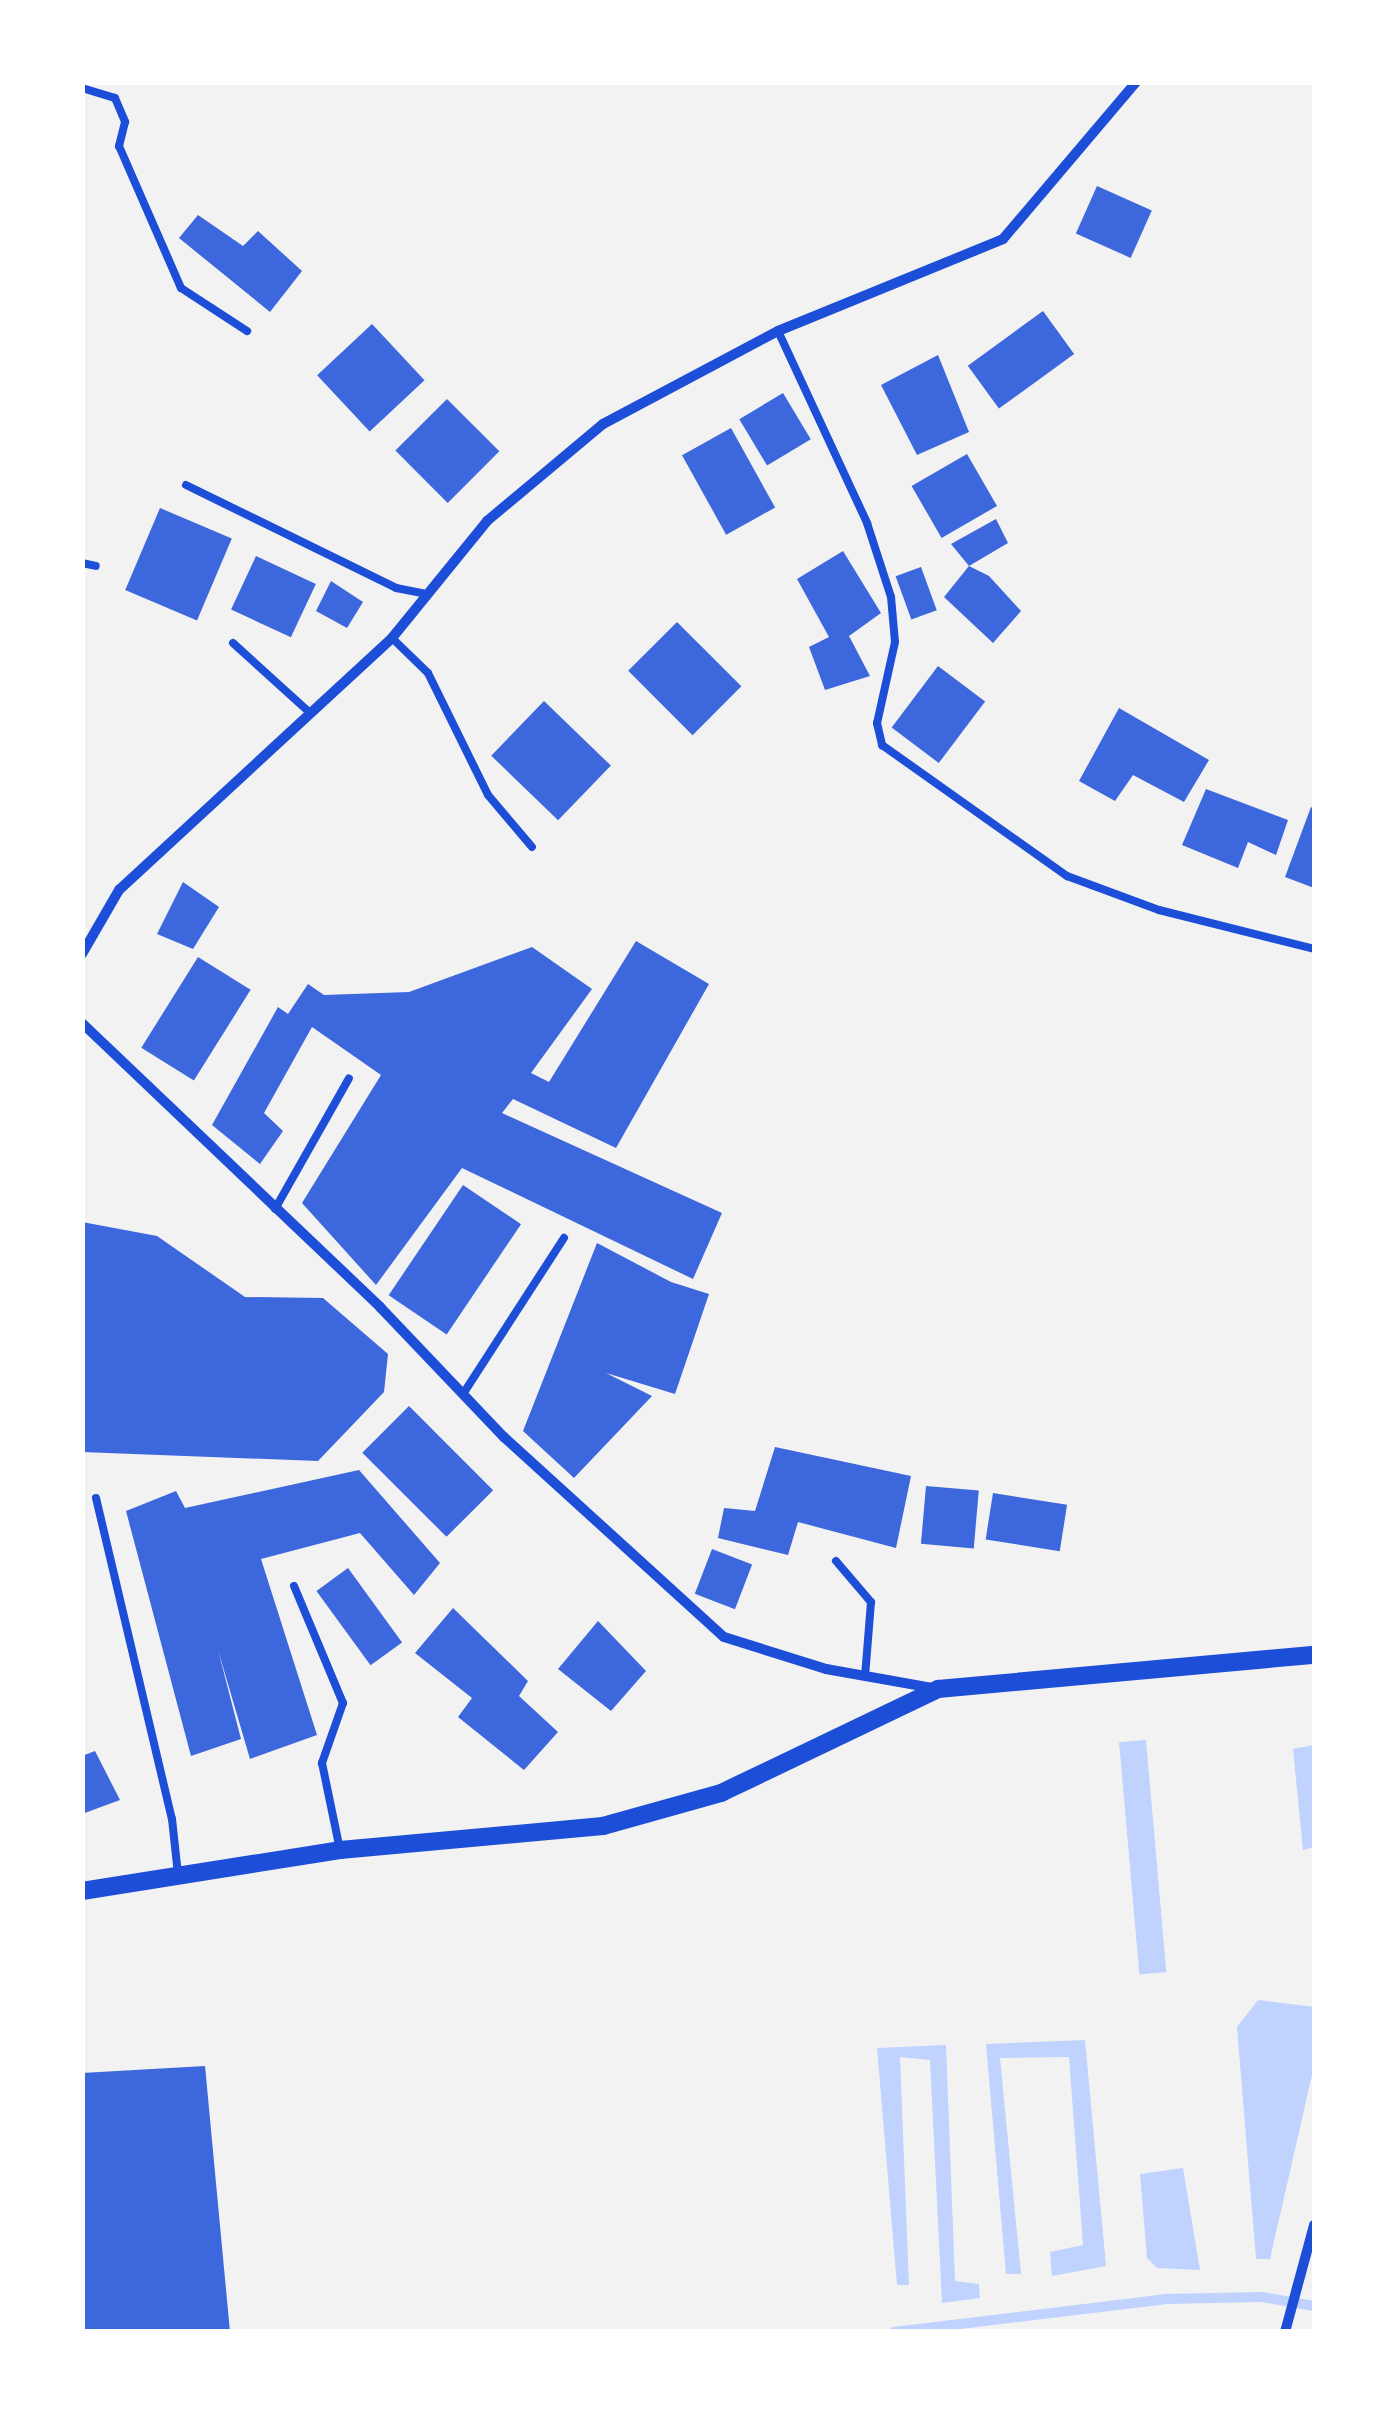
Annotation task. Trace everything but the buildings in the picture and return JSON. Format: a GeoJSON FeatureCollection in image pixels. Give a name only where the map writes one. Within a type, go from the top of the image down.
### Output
{"type":"FeatureCollection","features":[{"type":"Feature","properties":{"kind":"street"},"geometry":{"type":"LineString","coordinates":[[82,954],[119,890],[308,711],[392,638],[487,521],[603,424],[778,331],[1002,240],[1136,82]]}},
{"type":"Feature","properties":{"kind":"street"},"geometry":{"type":"LineString","coordinates":[[82,1023],[463,1394],[724,1637],[865,1676],[938,1689],[1314,1655]]}},
{"type":"Feature","properties":{"kind":"street"},"geometry":{"type":"LineString","coordinates":[[82,1891],[340,1850],[603,1826],[722,1793],[938,1689]]}},
{"type":"Feature","properties":{"kind":"street"},"geometry":{"type":"LineString","coordinates":[[1285,2332],[1314,2226]]}},
{"type":"Feature","properties":{"kind":"lane"},"geometry":{"type":"LineString","coordinates":[[82,88],[115,98],[126,122],[119,146],[182,288],[247,331]]}},
{"type":"Feature","properties":{"kind":"lane"},"geometry":{"type":"LineString","coordinates":[[778,331],[867,523],[890,597],[895,642],[877,723],[882,745],[1067,876],[1158,910],[1314,949]]}},
{"type":"Feature","properties":{"kind":"lane"},"geometry":{"type":"LineString","coordinates":[[186,485],[396,588],[428,594]]}},
{"type":"Feature","properties":{"kind":"lane"},"geometry":{"type":"LineString","coordinates":[[82,563],[96,566]]}},
{"type":"Feature","properties":{"kind":"lane"},"geometry":{"type":"LineString","coordinates":[[392,638],[428,673],[488,795],[532,847]]}},
{"type":"Feature","properties":{"kind":"lane"},"geometry":{"type":"LineString","coordinates":[[233,643],[308,711]]}},
{"type":"Feature","properties":{"kind":"lane"},"geometry":{"type":"LineString","coordinates":[[275,1209],[349,1078]]}},
{"type":"Feature","properties":{"kind":"lane"},"geometry":{"type":"LineString","coordinates":[[463,1394],[564,1238]]}},
{"type":"Feature","properties":{"kind":"lane"},"geometry":{"type":"LineString","coordinates":[[96,1498],[172,1819],[178,1874]]}},
{"type":"Feature","properties":{"kind":"lane"},"geometry":{"type":"LineString","coordinates":[[836,1562],[870,1602],[865,1676]]}},
{"type":"Feature","properties":{"kind":"lane"},"geometry":{"type":"LineString","coordinates":[[294,1586],[343,1703],[322,1763],[340,1850]]}},
{"type":"Feature","properties":{"kind":"water"},"geometry":{"type":"Polygon","coordinates":[[[1146,1740],[1166,1972],[1139,1974],[1119,1742],[1146,1740]]]}},
{"type":"Feature","properties":{"kind":"water"},"geometry":{"type":"Polygon","coordinates":[[[1314,1745],[1314,1847],[1303,1850],[1293,1749],[1314,1745]]]}},
{"type":"Feature","properties":{"kind":"water"},"geometry":{"type":"Polygon","coordinates":[[[1258,2000],[1314,2007],[1314,2066],[1270,2259],[1256,2259],[1237,2027],[1258,2000]]]}},
{"type":"Feature","properties":{"kind":"water"},"geometry":{"type":"Polygon","coordinates":[[[1085,2040],[1106,2266],[1052,2276],[1050,2252],[1083,2245],[1069,2057],[1000,2058],[1021,2274],[1006,2274],[986,2044],[1085,2040]]]}},
{"type":"Feature","properties":{"kind":"water"},"geometry":{"type":"Polygon","coordinates":[[[946,2045],[955,2281],[979,2284],[980,2298],[942,2303],[930,2060],[900,2057],[909,2285],[897,2285],[877,2048],[946,2045]]]}},
{"type":"Feature","properties":{"kind":"water"},"geometry":{"type":"Polygon","coordinates":[[[1183,2168],[1200,2270],[1157,2268],[1147,2258],[1140,2174],[1183,2168]]]}},
{"type":"Feature","properties":{"kind":"waterway"},"geometry":{"type":"LineString","coordinates":[[894,2332],[1165,2299],[1262,2297],[1314,2306]]}}]}
